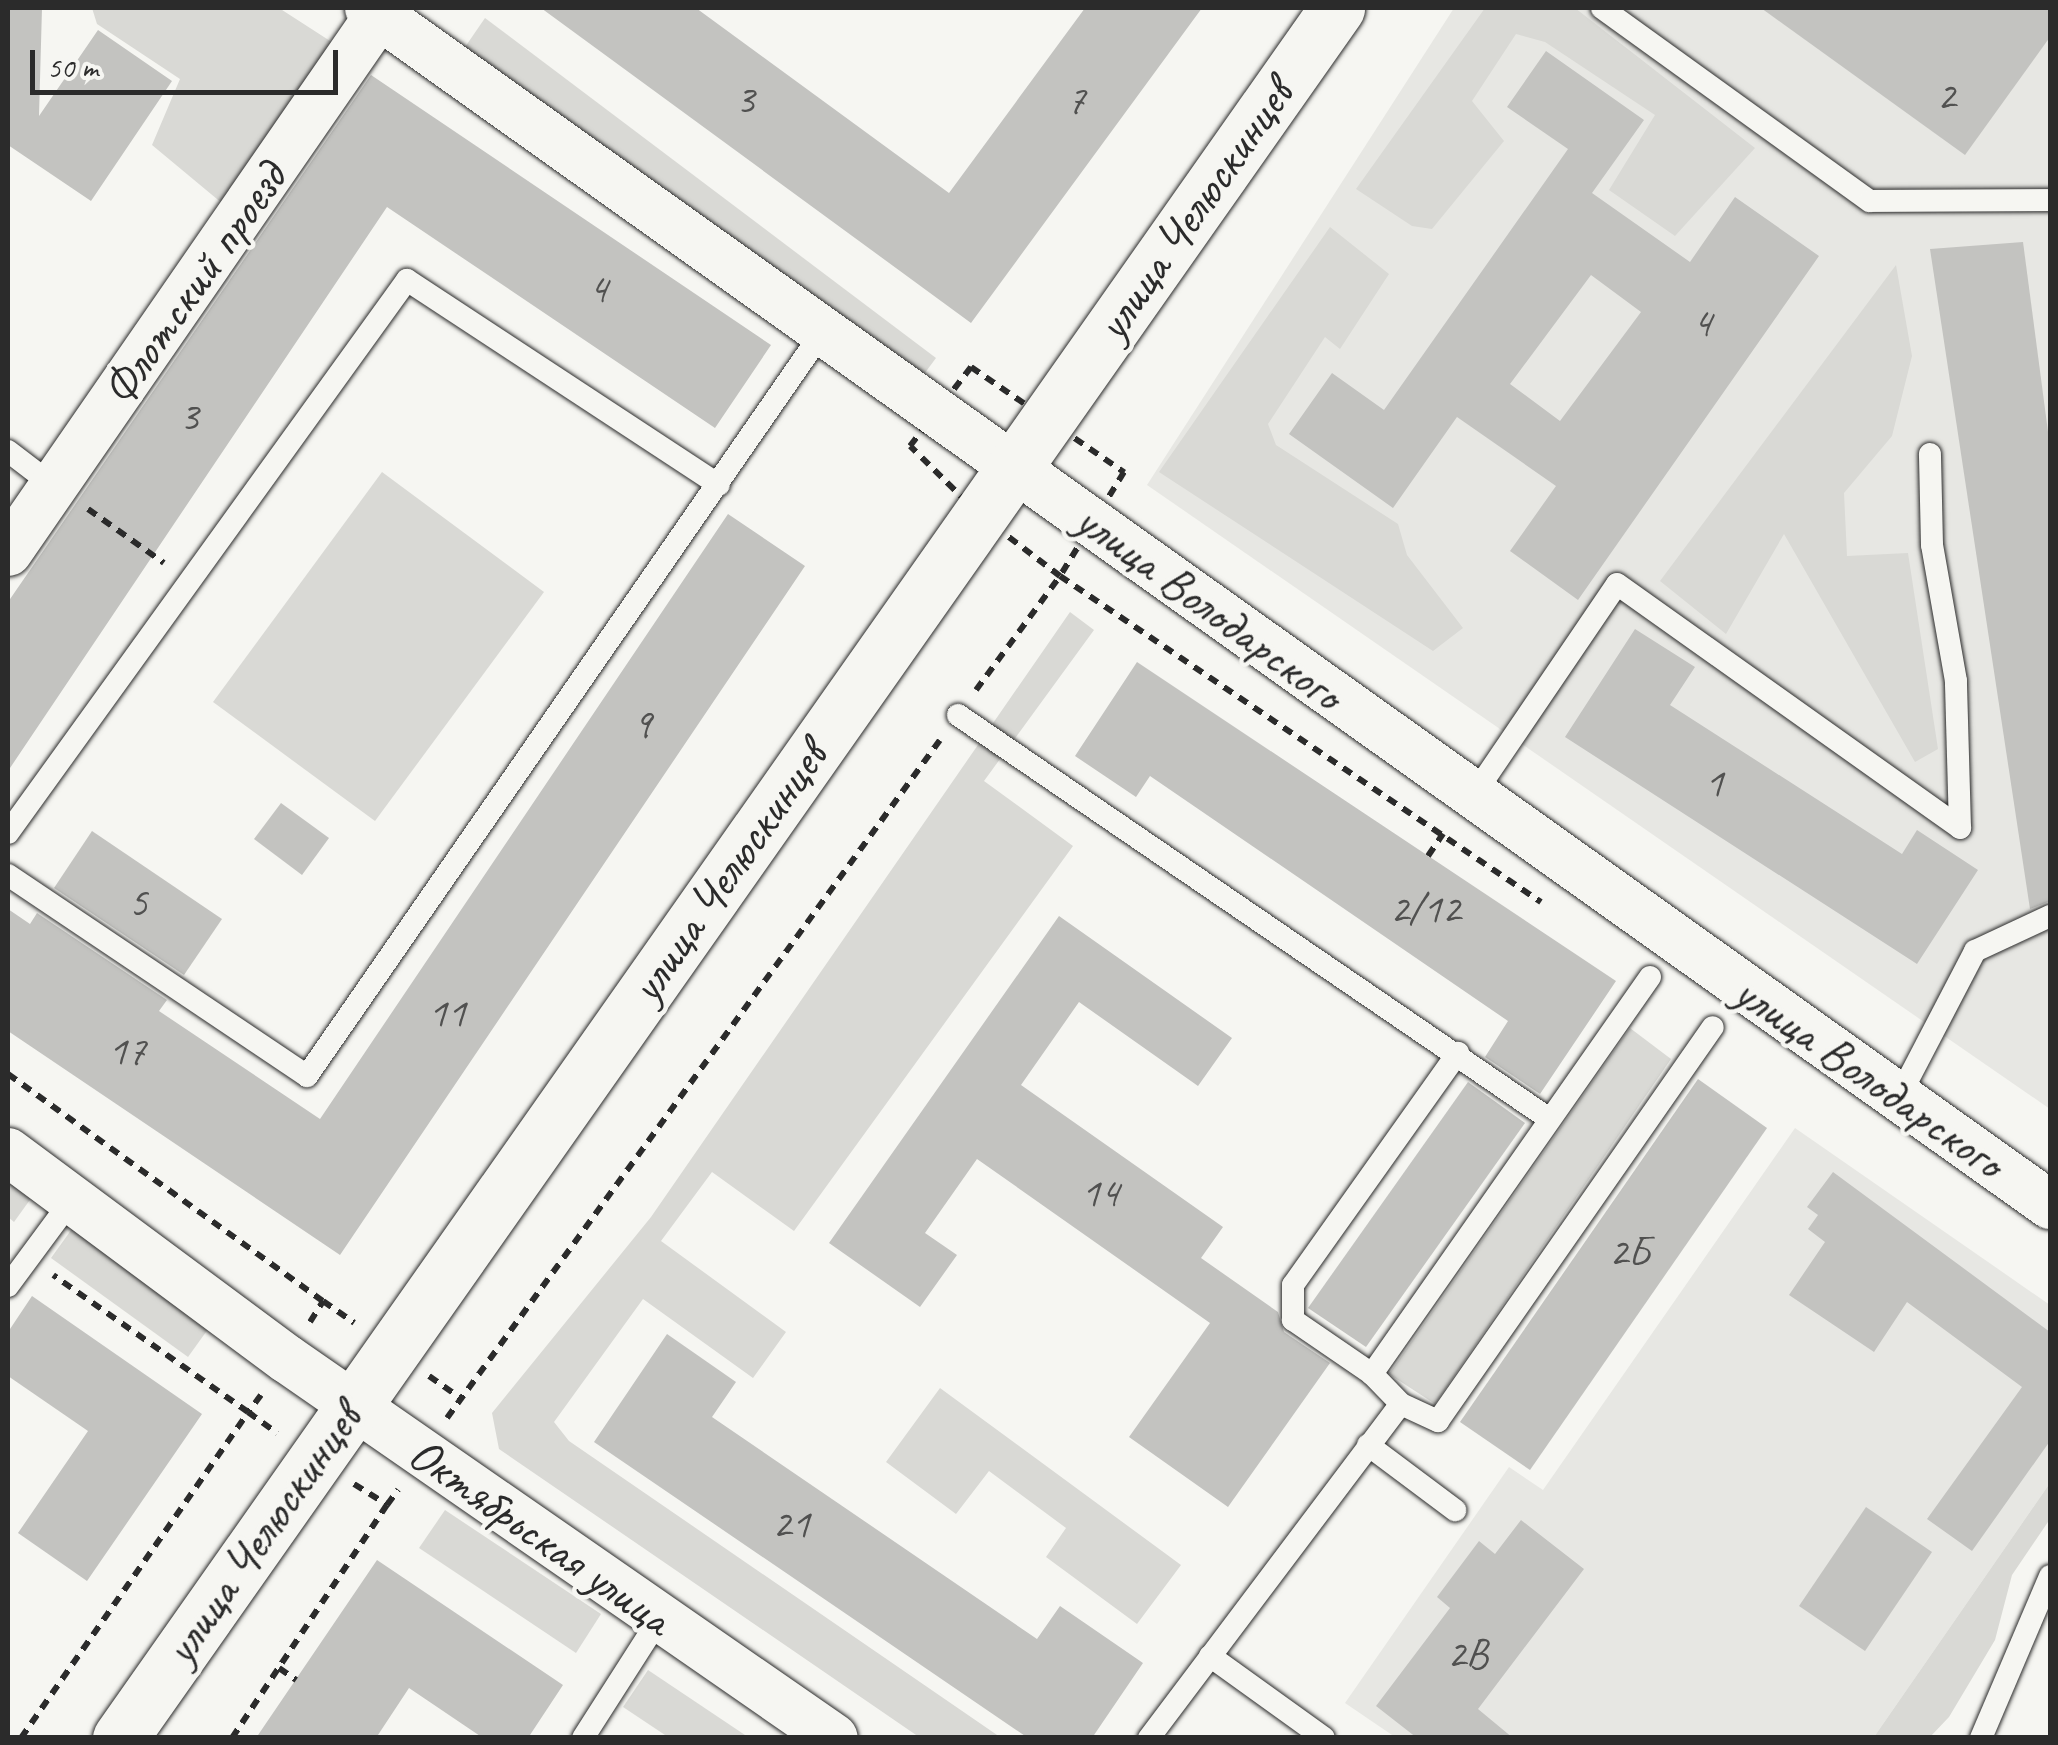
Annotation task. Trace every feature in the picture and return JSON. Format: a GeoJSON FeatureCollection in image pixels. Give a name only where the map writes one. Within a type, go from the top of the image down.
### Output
{"type":"FeatureCollection","features":[{"type":"Feature","properties":{"kind":"main road","name":"улица Челюскинцев"},"geometry":{"type":"LineString","coordinates":[[120,1738],[1337,8]]}},
{"type":"Feature","properties":{"kind":"street","name":"улица Володарского"},"geometry":{"type":"LineString","coordinates":[[401,18],[823,331],[2050,1205]]}},
{"type":"Feature","properties":{"kind":"street","name":"Флотский проезд"},"geometry":{"type":"LineString","coordinates":[[8,552],[401,18]]}},
{"type":"Feature","properties":{"kind":"street","name":"Октябрьская улица"},"geometry":{"type":"LineString","coordinates":[[8,1152],[352,1404],[834,1738]]}},
{"type":"Feature","properties":{"kind":"lane"},"geometry":{"type":"LineString","coordinates":[[1602,8],[1870,200],[2050,200]]}},
{"type":"Feature","properties":{"kind":"lane"},"geometry":{"type":"LineString","coordinates":[[8,833],[407,280],[719,485]]}},
{"type":"Feature","properties":{"kind":"lane"},"geometry":{"type":"LineString","coordinates":[[8,874],[307,1076],[823,331]]}},
{"type":"Feature","properties":{"kind":"lane"},"geometry":{"type":"LineString","coordinates":[[8,451],[54,486]]}},
{"type":"Feature","properties":{"kind":"lane"},"geometry":{"type":"LineString","coordinates":[[1473,796],[1617,584],[1960,828],[1956,682],[1932,545],[1930,454]]}},
{"type":"Feature","properties":{"kind":"lane"},"geometry":{"type":"LineString","coordinates":[[958,715],[1548,1118]]}},
{"type":"Feature","properties":{"kind":"lane"},"geometry":{"type":"LineString","coordinates":[[1898,1099],[1974,952],[2050,916]]}},
{"type":"Feature","properties":{"kind":"lane"},"geometry":{"type":"LineString","coordinates":[[1372,1374],[1650,977]]}},
{"type":"Feature","properties":{"kind":"lane"},"geometry":{"type":"LineString","coordinates":[[1458,1053],[1293,1285],[1293,1320],[1372,1374],[1400,1404],[1438,1420],[1712,1027]]}},
{"type":"Feature","properties":{"kind":"lane"},"geometry":{"type":"LineString","coordinates":[[8,1286],[71,1201]]}},
{"type":"Feature","properties":{"kind":"lane"},"geometry":{"type":"LineString","coordinates":[[1149,1738],[1400,1404]]}},
{"type":"Feature","properties":{"kind":"lane"},"geometry":{"type":"LineString","coordinates":[[1368,1444],[1455,1510]]}},
{"type":"Feature","properties":{"kind":"lane"},"geometry":{"type":"LineString","coordinates":[[1981,1738],[2050,1576]]}},
{"type":"Feature","properties":{"kind":"lane"},"geometry":{"type":"LineString","coordinates":[[583,1738],[659,1619]]}},
{"type":"Feature","properties":{"kind":"lane"},"geometry":{"type":"LineString","coordinates":[[1210,1656],[1324,1738]]}},
{"type":"Feature","properties":{"kind":"path"},"geometry":{"type":"LineString","coordinates":[[54,486],[189,581]]}},
{"type":"Feature","properties":{"kind":"path"},"geometry":{"type":"LineString","coordinates":[[461,1398],[1060,576],[1554,911]]}},
{"type":"Feature","properties":{"kind":"path"},"geometry":{"type":"LineString","coordinates":[[1428,856],[1443,834]]}},
{"type":"Feature","properties":{"kind":"path"},"geometry":{"type":"LineString","coordinates":[[8,1074],[323,1301]]}},
{"type":"Feature","properties":{"kind":"path"},"geometry":{"type":"LineString","coordinates":[[22,1738],[248,1412],[28,1257]]}},
{"type":"Feature","properties":{"kind":"path"},"geometry":{"type":"LineString","coordinates":[[232,1738],[387,1505]]}},
{"type":"Feature","properties":{"kind":"path"},"geometry":{"type":"LineString","coordinates":[[279,1668],[296,1680]]}},
{"type":"Feature","properties":{"kind":"shaded area"},"geometry":{"type":"Polygon","coordinates":[[[92,8],[279,8],[341,48],[229,209],[152,145],[180,79],[97,24],[92,8]]]}},
{"type":"Feature","properties":{"kind":"shaded area"},"geometry":{"type":"Polygon","coordinates":[[[1454,8],[2050,8],[2050,1109],[1147,485],[1454,8]]]}},
{"type":"Feature","properties":{"kind":"shaded area"},"geometry":{"type":"Polygon","coordinates":[[[1485,8],[1575,8],[1755,148],[1675,236],[1609,190],[1655,115],[1545,42],[1516,34],[1472,101],[1504,141],[1432,229],[1412,226],[1356,189],[1485,8]]]}},
{"type":"Feature","properties":{"kind":"shaded area"},"geometry":{"type":"Polygon","coordinates":[[[485,18],[936,358],[916,385],[463,50],[485,18]]]}},
{"type":"Feature","properties":{"kind":"shaded area"},"geometry":{"type":"Polygon","coordinates":[[[1330,227],[1389,274],[1340,349],[1325,337],[1268,424],[1276,445],[1398,524],[1407,555],[1463,628],[1433,651],[1159,472],[1330,227]]]}},
{"type":"Feature","properties":{"kind":"shaded area"},"geometry":{"type":"Polygon","coordinates":[[[1896,265],[1912,356],[1892,436],[1844,493],[1847,556],[1908,553],[1938,749],[1915,762],[1784,534],[1726,634],[1660,581],[1896,265]]]}},
{"type":"Feature","properties":{"kind":"shaded area"},"geometry":{"type":"Polygon","coordinates":[[[382,472],[544,592],[375,821],[213,702],[382,472]]]}},
{"type":"Feature","properties":{"kind":"shaded area"},"geometry":{"type":"Polygon","coordinates":[[[1070,612],[1094,630],[984,781],[1073,846],[794,1231],[712,1172],[661,1241],[786,1332],[753,1378],[643,1299],[554,1422],[569,1441],[1000,1737],[919,1737],[499,1449],[492,1413],[651,1217],[1070,612]]]}},
{"type":"Feature","properties":{"kind":"shaded area"},"geometry":{"type":"Polygon","coordinates":[[[1630,1028],[1671,1059],[1435,1404],[1389,1374],[1630,1028]]]}},
{"type":"Feature","properties":{"kind":"shaded area"},"geometry":{"type":"Polygon","coordinates":[[[1795,1128],[2050,1305],[2050,1483],[1874,1737],[1395,1737],[1345,1703],[1509,1467],[1543,1490],[1795,1128]]]}},
{"type":"Feature","properties":{"kind":"shaded area"},"geometry":{"type":"Polygon","coordinates":[[[8,1170],[37,1190],[14,1222],[8,1217],[8,1170]]]}},
{"type":"Feature","properties":{"kind":"shaded area"},"geometry":{"type":"Polygon","coordinates":[[[74,1226],[211,1325],[188,1357],[51,1258],[74,1226]]]}},
{"type":"Feature","properties":{"kind":"shaded area"},"geometry":{"type":"Polygon","coordinates":[[[940,1388],[1181,1565],[1137,1624],[1046,1557],[1066,1528],[989,1471],[956,1514],[886,1462],[940,1388]]]}},
{"type":"Feature","properties":{"kind":"shaded area"},"geometry":{"type":"Polygon","coordinates":[[[2050,1483],[2050,1519],[2012,1575],[1995,1640],[1949,1717],[1930,1737],[1874,1737],[2050,1483]]]}},
{"type":"Feature","properties":{"kind":"shaded area"},"geometry":{"type":"Polygon","coordinates":[[[445,1510],[601,1614],[576,1653],[419,1548],[445,1510]]]}},
{"type":"Feature","properties":{"kind":"shaded area"},"geometry":{"type":"Polygon","coordinates":[[[648,1670],[748,1737],[668,1737],[623,1707],[648,1670]]]}},
{"type":"Feature","properties":{"kind":"building"},"geometry":{"type":"Polygon","coordinates":[[[8,8],[42,8],[39,116],[98,30],[172,81],[91,201],[8,145],[8,8]]]}},
{"type":"Feature","properties":{"kind":"building"},"geometry":{"type":"Polygon","coordinates":[[[541,8],[696,8],[949,193],[1085,8],[1202,8],[971,323],[541,8]]]}},
{"type":"Feature","properties":{"kind":"building"},"geometry":{"type":"Polygon","coordinates":[[[1761,8],[2050,8],[2050,37],[1965,155],[1761,8]]]}},
{"type":"Feature","properties":{"kind":"building"},"geometry":{"type":"Polygon","coordinates":[[[1546,51],[1644,120],[1592,193],[1690,262],[1735,197],[1819,256],[1578,600],[1510,551],[1556,486],[1457,417],[1393,508],[1289,434],[1332,373],[1384,410],[1568,149],[1507,107],[1546,51]],[[1591,275],[1510,384],[1560,421],[1641,312],[1591,275]]]}},
{"type":"Feature","properties":{"kind":"building"},"geometry":{"type":"Polygon","coordinates":[[[371,75],[771,345],[715,428],[387,207],[8,771],[8,602],[371,75]]]}},
{"type":"Feature","properties":{"kind":"building"},"geometry":{"type":"Polygon","coordinates":[[[2023,242],[2050,447],[2050,901],[2030,909],[1930,249],[2023,242]]]}},
{"type":"Feature","properties":{"kind":"building"},"geometry":{"type":"Polygon","coordinates":[[[728,514],[805,566],[340,1255],[8,1031],[8,909],[30,924],[37,913],[167,1000],[159,1011],[320,1119],[728,514]]]}},
{"type":"Feature","properties":{"kind":"building"},"geometry":{"type":"Polygon","coordinates":[[[1635,629],[1695,667],[1670,705],[1902,854],[1917,830],[1978,870],[1917,964],[1565,737],[1635,629]]]}},
{"type":"Feature","properties":{"kind":"building"},"geometry":{"type":"Polygon","coordinates":[[[1137,662],[1616,981],[1540,1094],[1485,1057],[1508,1021],[1150,776],[1136,797],[1075,756],[1137,662]]]}},
{"type":"Feature","properties":{"kind":"building"},"geometry":{"type":"Polygon","coordinates":[[[281,803],[329,838],[302,875],[254,839],[281,803]]]}},
{"type":"Feature","properties":{"kind":"building"},"geometry":{"type":"Polygon","coordinates":[[[92,831],[222,919],[184,975],[54,888],[92,831]]]}},
{"type":"Feature","properties":{"kind":"building"},"geometry":{"type":"Polygon","coordinates":[[[1059,916],[1232,1038],[1198,1086],[1079,1002],[1021,1085],[1223,1227],[1201,1258],[1278,1312],[1284,1332],[1330,1363],[1228,1507],[1129,1437],[1210,1323],[977,1159],[925,1233],[957,1255],[920,1307],[829,1243],[1059,916]]]}},
{"type":"Feature","properties":{"kind":"building"},"geometry":{"type":"Polygon","coordinates":[[[1698,1079],[1767,1128],[1530,1470],[1460,1422],[1698,1079]]]}},
{"type":"Feature","properties":{"kind":"building"},"geometry":{"type":"Polygon","coordinates":[[[1468,1082],[1525,1123],[1366,1347],[1308,1308],[1468,1082]]]}},
{"type":"Feature","properties":{"kind":"building"},"geometry":{"type":"Polygon","coordinates":[[[1833,1172],[2050,1332],[2050,1441],[1972,1551],[1927,1519],[2022,1387],[1907,1302],[1874,1352],[1789,1295],[1825,1242],[1808,1229],[1818,1215],[1807,1207],[1833,1172]]]}},
{"type":"Feature","properties":{"kind":"building"},"geometry":{"type":"Polygon","coordinates":[[[32,1296],[202,1414],[87,1581],[18,1533],[88,1431],[8,1376],[8,1332],[32,1296]]]}},
{"type":"Feature","properties":{"kind":"building"},"geometry":{"type":"Polygon","coordinates":[[[667,1334],[736,1382],[712,1417],[1037,1639],[1060,1606],[1143,1663],[1092,1738],[1028,1738],[594,1442],[667,1334]]]}},
{"type":"Feature","properties":{"kind":"building"},"geometry":{"type":"Polygon","coordinates":[[[1866,1507],[1932,1552],[1865,1651],[1799,1606],[1866,1507]]]}},
{"type":"Feature","properties":{"kind":"building"},"geometry":{"type":"Polygon","coordinates":[[[1521,1520],[1584,1569],[1478,1709],[1513,1738],[1417,1738],[1376,1706],[1450,1608],[1437,1597],[1479,1541],[1495,1554],[1521,1520]]]}},
{"type":"Feature","properties":{"kind":"building"},"geometry":{"type":"Polygon","coordinates":[[[377,1560],[563,1685],[528,1738],[483,1738],[409,1688],[376,1738],[256,1738],[377,1560]]]}}]}
